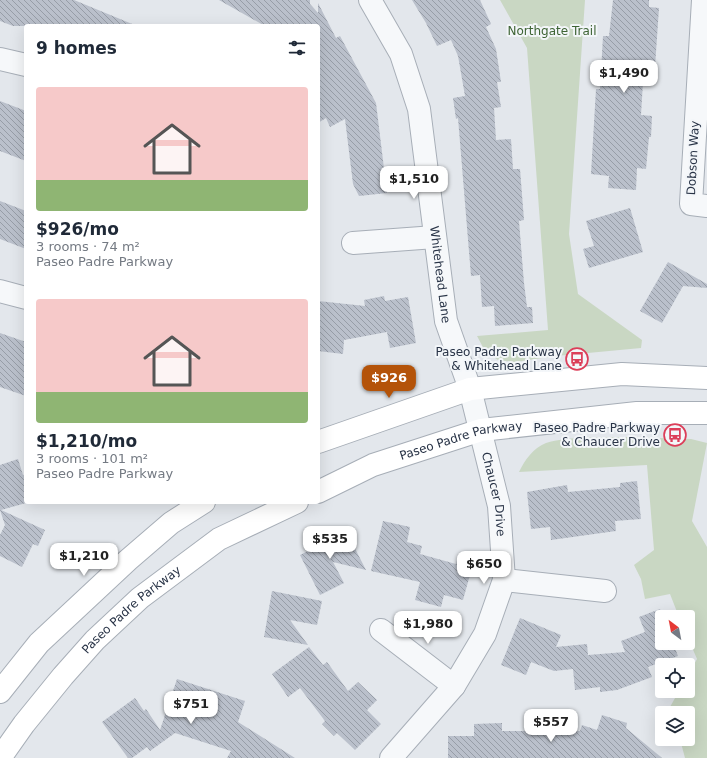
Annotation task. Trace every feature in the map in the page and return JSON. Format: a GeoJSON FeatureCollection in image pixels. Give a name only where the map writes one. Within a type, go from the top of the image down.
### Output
{"type":"FeatureCollection","features":[{"type":"Feature","properties":{"kind":"main road"},"geometry":{"type":"LineString","coordinates":[[320,441],[470,389],[622,374],[707,378]]}},
{"type":"Feature","properties":{"kind":"main road","name":"Paseo Padre Parkway"},"geometry":{"type":"LineString","coordinates":[[320,491],[373,465],[482,430],[637,413],[707,413]]}},
{"type":"Feature","properties":{"kind":"main road"},"geometry":{"type":"LineString","coordinates":[[0,692],[39,643],[128,560],[171,524],[201,504]]}},
{"type":"Feature","properties":{"kind":"main road","name":"Paseo Padre Parkway"},"geometry":{"type":"LineString","coordinates":[[0,758],[24,724],[63,676],[95,640],[140,598],[219,539],[293,504]]}},
{"type":"Feature","properties":{"kind":"street","name":"Whitehead Lane"},"geometry":{"type":"LineString","coordinates":[[370,0],[401,54],[419,109],[446,320],[470,389]]}},
{"type":"Feature","properties":{"kind":"street","name":"Dobson Way"},"geometry":{"type":"LineString","coordinates":[[703,0],[691,204],[707,206]]}},
{"type":"Feature","properties":{"kind":"street"},"geometry":{"type":"LineString","coordinates":[[0,59],[24,65]]}},
{"type":"Feature","properties":{"kind":"street"},"geometry":{"type":"LineString","coordinates":[[353,243],[435,237]]}},
{"type":"Feature","properties":{"kind":"street"},"geometry":{"type":"LineString","coordinates":[[0,291],[24,297]]}},
{"type":"Feature","properties":{"kind":"street","name":"Chaucer Drive"},"geometry":{"type":"LineString","coordinates":[[392,758],[454,686],[485,634],[504,580],[499,506],[482,430],[470,389]]}},
{"type":"Feature","properties":{"kind":"street"},"geometry":{"type":"LineString","coordinates":[[504,580],[605,591]]}},
{"type":"Feature","properties":{"kind":"street"},"geometry":{"type":"LineString","coordinates":[[381,630],[454,686]]}},
{"type":"Feature","properties":{"kind":"green space","name":"Northgate Trail"},"geometry":{"type":"Polygon","coordinates":[[[500,0],[585,0],[569,234],[578,294],[642,340],[641,348],[556,356],[515,362],[498,360],[485,351],[477,336],[548,330],[527,48],[500,0]]]}},
{"type":"Feature","properties":{"kind":"green space"},"geometry":{"type":"Polygon","coordinates":[[[625,437],[691,439],[707,443],[692,521],[707,547],[707,758],[685,758],[682,746],[695,746],[695,706],[671,706],[675,698],[695,698],[695,663],[697,659],[693,650],[695,650],[695,610],[676,610],[670,594],[645,599],[641,579],[634,565],[654,550],[647,465],[519,472],[530,455],[541,445],[564,439],[625,437]]]}},
{"type":"Feature","properties":{"kind":"building"},"geometry":{"type":"Polygon","coordinates":[[[0,0],[74,0],[132,24],[24,24],[24,26],[13,26],[0,21],[0,0]]]}},
{"type":"Feature","properties":{"kind":"building"},"geometry":{"type":"Polygon","coordinates":[[[219,0],[310,0],[310,4],[318,13],[318,3],[336,38],[340,36],[376,103],[387,193],[359,196],[353,184],[345,119],[330,127],[326,118],[320,122],[320,24],[261,24],[219,0]]]}},
{"type":"Feature","properties":{"kind":"building"},"geometry":{"type":"Polygon","coordinates":[[[412,0],[480,0],[491,24],[486,27],[496,49],[501,82],[497,82],[501,107],[494,108],[496,140],[511,139],[513,169],[520,169],[524,220],[519,221],[524,283],[527,307],[532,307],[533,323],[495,326],[494,306],[482,307],[480,275],[471,276],[458,118],[456,119],[453,98],[465,96],[458,56],[451,40],[437,46],[426,23],[412,0]]]}},
{"type":"Feature","properties":{"kind":"building"},"geometry":{"type":"Polygon","coordinates":[[[613,0],[649,0],[649,7],[659,8],[655,67],[647,66],[646,82],[643,82],[641,115],[652,116],[651,137],[649,137],[646,169],[637,168],[636,190],[608,188],[609,176],[591,174],[596,89],[600,89],[603,36],[609,36],[613,0]]]}},
{"type":"Feature","properties":{"kind":"building"},"geometry":{"type":"Polygon","coordinates":[[[0,101],[24,110],[24,160],[0,151],[0,101]]]}},
{"type":"Feature","properties":{"kind":"building"},"geometry":{"type":"Polygon","coordinates":[[[0,201],[24,210],[24,248],[0,239],[0,201]]]}},
{"type":"Feature","properties":{"kind":"building"},"geometry":{"type":"Polygon","coordinates":[[[630,208],[643,252],[589,268],[583,249],[594,246],[586,221],[630,208]]]}},
{"type":"Feature","properties":{"kind":"building"},"geometry":{"type":"Polygon","coordinates":[[[668,262],[707,284],[707,288],[683,286],[662,323],[640,311],[668,262]]]}},
{"type":"Feature","properties":{"kind":"building"},"geometry":{"type":"Polygon","coordinates":[[[384,296],[385,301],[408,297],[416,343],[390,348],[387,332],[344,340],[343,354],[320,351],[320,301],[365,306],[364,300],[384,296]]]}},
{"type":"Feature","properties":{"kind":"building"},"geometry":{"type":"Polygon","coordinates":[[[0,333],[24,341],[24,395],[0,387],[0,333]]]}},
{"type":"Feature","properties":{"kind":"building"},"geometry":{"type":"Polygon","coordinates":[[[18,459],[24,475],[24,504],[1,510],[45,530],[38,546],[33,544],[22,567],[0,556],[0,535],[5,525],[0,510],[0,465],[18,459]]]}},
{"type":"Feature","properties":{"kind":"building"},"geometry":{"type":"Polygon","coordinates":[[[637,481],[641,519],[615,521],[616,531],[551,540],[550,527],[531,529],[527,492],[567,485],[568,492],[620,487],[620,483],[637,481]]]}},
{"type":"Feature","properties":{"kind":"building"},"geometry":{"type":"Polygon","coordinates":[[[383,521],[410,527],[407,542],[422,546],[420,554],[456,564],[457,560],[473,564],[463,600],[444,595],[441,607],[415,600],[420,582],[371,571],[383,521]]]}},
{"type":"Feature","properties":{"kind":"building"},"geometry":{"type":"Polygon","coordinates":[[[345,529],[366,570],[333,562],[344,583],[320,595],[300,555],[310,550],[307,543],[324,534],[326,538],[345,529]]]}},
{"type":"Feature","properties":{"kind":"building"},"geometry":{"type":"Polygon","coordinates":[[[272,591],[322,601],[317,625],[290,620],[308,645],[264,637],[272,591]]]}},
{"type":"Feature","properties":{"kind":"building"},"geometry":{"type":"Polygon","coordinates":[[[655,611],[655,650],[676,650],[678,656],[673,658],[655,658],[655,664],[648,667],[652,677],[617,690],[600,692],[600,687],[575,690],[573,669],[554,671],[531,662],[526,675],[501,665],[520,618],[561,635],[556,647],[587,644],[588,655],[625,652],[621,641],[645,632],[639,617],[655,611]]]}},
{"type":"Feature","properties":{"kind":"building"},"geometry":{"type":"Polygon","coordinates":[[[309,647],[323,665],[327,662],[348,691],[358,682],[377,700],[367,710],[381,724],[355,750],[337,733],[334,736],[322,724],[325,721],[300,688],[288,697],[272,674],[309,647]]]}},
{"type":"Feature","properties":{"kind":"building"},"geometry":{"type":"Polygon","coordinates":[[[177,679],[245,701],[238,722],[295,758],[227,758],[231,751],[175,733],[150,751],[147,747],[132,758],[128,758],[102,722],[135,698],[144,711],[146,709],[160,730],[177,679]]]}},
{"type":"Feature","properties":{"kind":"building"},"geometry":{"type":"Polygon","coordinates":[[[602,715],[627,723],[626,728],[662,758],[448,758],[448,736],[474,736],[474,724],[502,723],[502,731],[580,731],[582,725],[597,730],[602,715]]]}},
{"type":"Feature","properties":{"kind":"place","name":"Paseo Padre Parkway & Whitehead Lane"},"geometry":{"type":"Point","coordinates":[577,359]}},
{"type":"Feature","properties":{"kind":"place","name":"Paseo Padre Parkway & Chaucer Drive"},"geometry":{"type":"Point","coordinates":[675,435]}}]}
